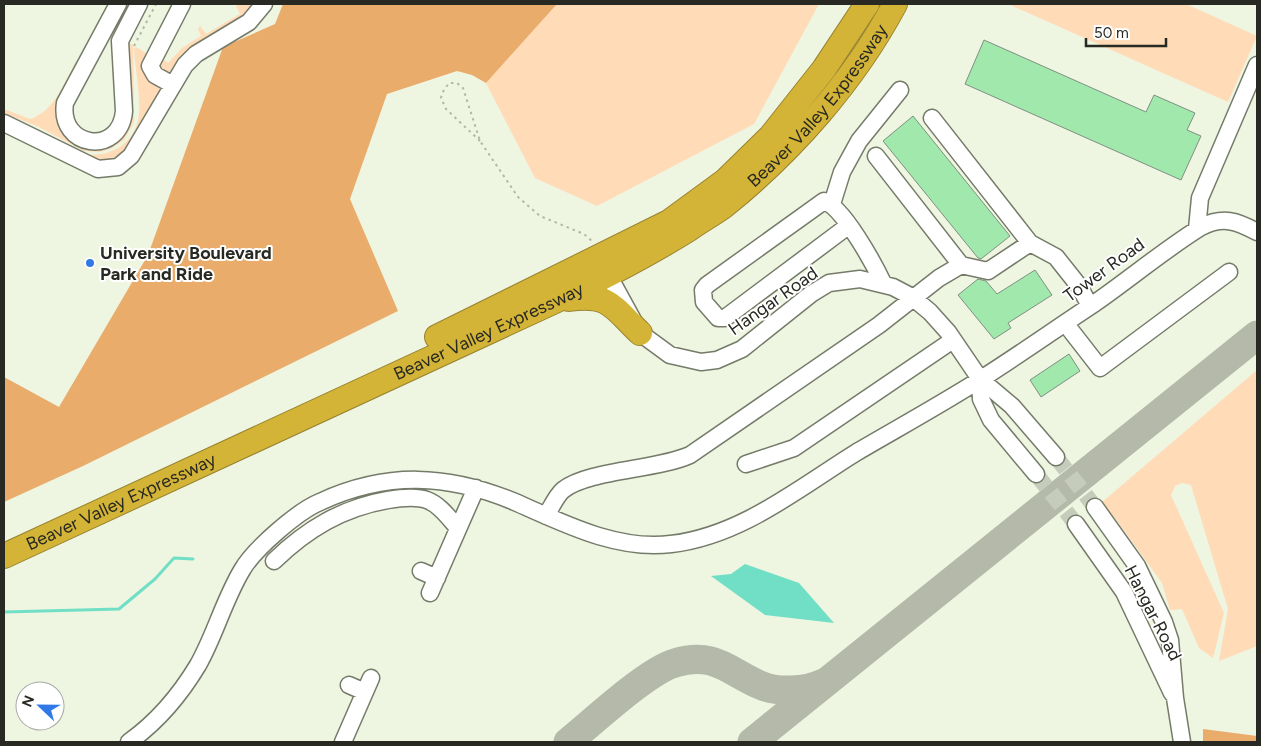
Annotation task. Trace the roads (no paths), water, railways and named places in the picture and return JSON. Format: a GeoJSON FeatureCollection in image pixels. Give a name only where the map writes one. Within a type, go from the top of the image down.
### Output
{"type":"FeatureCollection","features":[{"type":"Feature","properties":{"kind":"highway","name":"Beaver Valley Expressway"},"geometry":{"type":"LineString","coordinates":[[4,556],[555,301],[725,181],[771,136],[842,44],[866,4]]}},
{"type":"Feature","properties":{"kind":"highway","name":"Beaver Valley Expressway"},"geometry":{"type":"LineString","coordinates":[[4,539],[421,345],[604,267],[723,207],[775,160],[814,119],[869,48],[895,4]]}},
{"type":"Feature","properties":{"kind":"highway"},"geometry":{"type":"LineString","coordinates":[[555,301],[588,296],[600,298],[611,304],[640,333]]}},
{"type":"Feature","properties":{"kind":"street"},"geometry":{"type":"LineString","coordinates":[[118,4],[65,103],[64,114],[70,130],[78,137],[87,141],[110,138],[118,130],[123,120],[120,41],[139,4]]}},
{"type":"Feature","properties":{"kind":"street"},"geometry":{"type":"LineString","coordinates":[[173,85],[152,72],[151,63],[182,4]]}},
{"type":"Feature","properties":{"kind":"street"},"geometry":{"type":"LineString","coordinates":[[4,123],[98,169],[112,169],[123,164],[131,156],[185,65],[196,54],[249,22],[264,4]]}},
{"type":"Feature","properties":{"kind":"street"},"geometry":{"type":"LineString","coordinates":[[1197,229],[1200,198],[1257,65]]}},
{"type":"Feature","properties":{"kind":"street"},"geometry":{"type":"LineString","coordinates":[[832,204],[842,172],[859,142],[900,90]]}},
{"type":"Feature","properties":{"kind":"street"},"geometry":{"type":"LineString","coordinates":[[932,118],[1030,243],[1056,257],[1079,286],[1090,306]]}},
{"type":"Feature","properties":{"kind":"street"},"geometry":{"type":"LineString","coordinates":[[876,156],[961,265],[988,271],[1030,243]]}},
{"type":"Feature","properties":{"kind":"street"},"geometry":{"type":"LineString","coordinates":[[848,226],[725,318],[718,318],[704,302],[703,290],[707,284],[817,204],[824,201],[832,204],[848,226],[872,260],[882,283]]}},
{"type":"Feature","properties":{"kind":"street","name":"Tower Road"},"geometry":{"type":"LineString","coordinates":[[129,742],[150,725],[175,699],[198,664],[243,568],[279,530],[317,503],[360,487],[396,480],[440,480],[476,488],[588,534],[629,542],[669,545],[703,538],[738,524],[774,505],[980,379],[1090,306],[1197,229],[1215,221],[1234,222],[1257,232]]}},
{"type":"Feature","properties":{"kind":"street"},"geometry":{"type":"LineString","coordinates":[[546,516],[563,491],[580,481],[675,462],[690,455],[879,325],[912,298],[961,265]]}},
{"type":"Feature","properties":{"kind":"street","name":"Hangar Road"},"geometry":{"type":"LineString","coordinates":[[604,267],[640,333],[653,344],[677,358],[701,362],[717,360],[742,349],[820,287],[849,279],[882,283],[912,298],[930,312],[953,340],[980,379],[1012,406],[1056,457]]}},
{"type":"Feature","properties":{"kind":"street"},"geometry":{"type":"LineString","coordinates":[[1064,323],[1100,368],[1229,272]]}},
{"type":"Feature","properties":{"kind":"street"},"geometry":{"type":"LineString","coordinates":[[746,464],[794,448],[953,340]]}},
{"type":"Feature","properties":{"kind":"street","name":"Hangar Road"},"geometry":{"type":"LineString","coordinates":[[980,379],[981,399],[991,420],[1036,474]]}},
{"type":"Feature","properties":{"kind":"street"},"geometry":{"type":"LineString","coordinates":[[430,593],[476,488]]}},
{"type":"Feature","properties":{"kind":"street"},"geometry":{"type":"LineString","coordinates":[[284,558],[300,537],[334,517],[370,503],[393,499],[412,498],[428,501],[445,513],[458,528]]}},
{"type":"Feature","properties":{"kind":"street","name":"Hangar Road"},"geometry":{"type":"LineString","coordinates":[[1095,508],[1138,566],[1158,608],[1170,640],[1175,698],[1182,742]]}},
{"type":"Feature","properties":{"kind":"street","name":"Hangar Road"},"geometry":{"type":"LineString","coordinates":[[1076,524],[1124,592],[1157,665],[1175,698]]}},
{"type":"Feature","properties":{"kind":"street"},"geometry":{"type":"LineString","coordinates":[[421,571],[437,578]]}},
{"type":"Feature","properties":{"kind":"street"},"geometry":{"type":"LineString","coordinates":[[343,742],[368,685],[349,685]]}},
{"type":"Feature","properties":{"kind":"water"},"geometry":{"type":"Polygon","coordinates":[[[745,564],[799,583],[834,623],[765,615],[711,576],[731,574],[745,564]]]}},
{"type":"Feature","properties":{"kind":"waterway"},"geometry":{"type":"LineString","coordinates":[[4,612],[119,609],[155,579],[174,558],[193,559]]}},
{"type":"Feature","properties":{"kind":"tunnel"},"geometry":{"type":"LineString","coordinates":[[1056,457],[1095,507]]}},
{"type":"Feature","properties":{"kind":"tunnel"},"geometry":{"type":"LineString","coordinates":[[1036,474],[1076,524]]}},
{"type":"Feature","properties":{"kind":"place","name":"University Boulevard Park and Ride"},"geometry":{"type":"Point","coordinates":[90,263]}}]}
